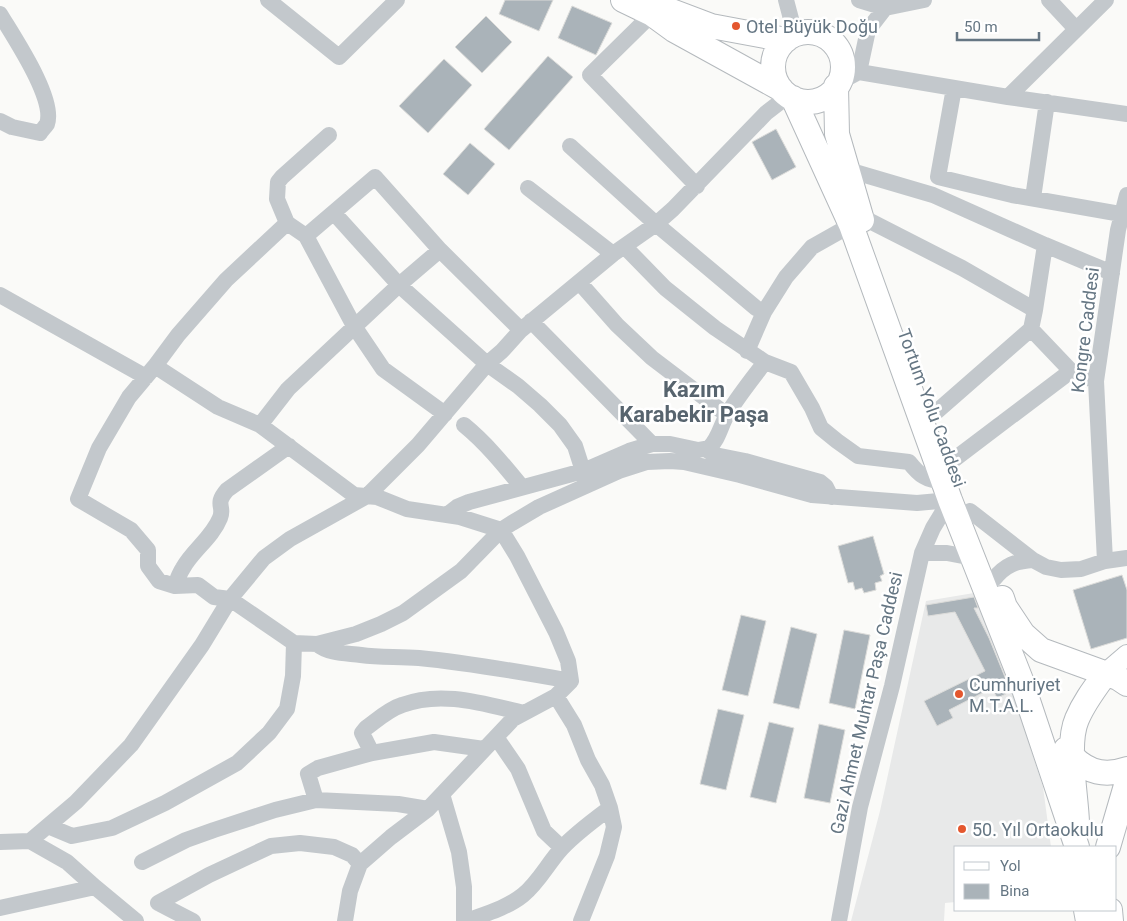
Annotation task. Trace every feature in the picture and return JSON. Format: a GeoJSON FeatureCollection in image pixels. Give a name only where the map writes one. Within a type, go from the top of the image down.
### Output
{"type":"FeatureCollection","features":[{"type":"Feature","properties":{"kind":"highway","name":"Tortum Yolu Caddesi"},"geometry":{"type":"LineString","coordinates":[[623,0],[711,26],[790,37]]}},
{"type":"Feature","properties":{"kind":"highway","name":"Tortum Yolu Caddesi"},"geometry":{"type":"LineString","coordinates":[[648,7],[674,30],[787,94],[807,102],[826,96],[845,80]]}},
{"type":"Feature","properties":{"kind":"highway","name":"Tortum Yolu Caddesi"},"geometry":{"type":"LineString","coordinates":[[1078,846],[1021,680],[973,558],[954,488],[936,413],[917,362],[856,220],[787,94],[775,80],[774,64],[778,48],[790,37],[806,32],[817,33],[827,37],[835,44],[840,53],[845,80],[838,134],[848,170],[856,220],[954,488],[1005,607],[1023,634],[1041,650],[1106,673],[1127,684]]}},
{"type":"Feature","properties":{"kind":"highway","name":"Tortum Yolu Caddesi"},"geometry":{"type":"LineString","coordinates":[[1078,846],[1076,792],[1071,756],[1076,720],[1088,698],[1106,673]]}},
{"type":"Feature","properties":{"kind":"highway","name":"Tortum Yolu Caddesi"},"geometry":{"type":"LineString","coordinates":[[1021,680],[1049,726],[1071,756],[1096,773],[1111,774],[1127,769]]}},
{"type":"Feature","properties":{"kind":"highway"},"geometry":{"type":"LineString","coordinates":[[1071,756],[1089,846]]}},
{"type":"Feature","properties":{"kind":"highway"},"geometry":{"type":"LineString","coordinates":[[1108,846],[1127,782]]}},
{"type":"Feature","properties":{"kind":"main road"},"geometry":{"type":"LineString","coordinates":[[1106,673],[1127,655]]}},
{"type":"Feature","properties":{"kind":"street"},"geometry":{"type":"LineString","coordinates":[[268,0],[339,57],[397,0]]}},
{"type":"Feature","properties":{"kind":"street"},"geometry":{"type":"LineString","coordinates":[[786,0],[790,37]]}},
{"type":"Feature","properties":{"kind":"street"},"geometry":{"type":"LineString","coordinates":[[860,0],[885,8],[924,0]]}},
{"type":"Feature","properties":{"kind":"street"},"geometry":{"type":"LineString","coordinates":[[1049,0],[1076,29]]}},
{"type":"Feature","properties":{"kind":"street"},"geometry":{"type":"LineString","coordinates":[[1008,97],[1106,0]]}},
{"type":"Feature","properties":{"kind":"street"},"geometry":{"type":"LineString","coordinates":[[648,7],[590,75],[697,186]]}},
{"type":"Feature","properties":{"kind":"street"},"geometry":{"type":"LineString","coordinates":[[885,8],[868,30],[845,80],[954,88],[1127,114]]}},
{"type":"Feature","properties":{"kind":"street"},"geometry":{"type":"LineString","coordinates":[[0,14],[33,68],[47,106],[47,123],[40,133],[12,127],[0,121]]}},
{"type":"Feature","properties":{"kind":"street"},"geometry":{"type":"LineString","coordinates":[[932,195],[938,177],[954,88]]}},
{"type":"Feature","properties":{"kind":"street"},"geometry":{"type":"LineString","coordinates":[[30,841],[76,802],[131,745],[202,645],[230,599],[264,558],[290,539],[367,496],[418,445],[487,364],[526,325],[619,250],[656,224],[697,186],[766,113],[787,94]]}},
{"type":"Feature","properties":{"kind":"street"},"geometry":{"type":"LineString","coordinates":[[1033,198],[1047,102]]}},
{"type":"Feature","properties":{"kind":"street"},"geometry":{"type":"LineString","coordinates":[[329,135],[290,168],[278,182],[277,199],[287,223],[306,236],[354,326],[383,369],[445,414]]}},
{"type":"Feature","properties":{"kind":"street"},"geometry":{"type":"LineString","coordinates":[[570,146],[656,224],[756,308],[764,312]]}},
{"type":"Feature","properties":{"kind":"street"},"geometry":{"type":"LineString","coordinates":[[848,170],[932,195],[1112,273]]}},
{"type":"Feature","properties":{"kind":"street"},"geometry":{"type":"LineString","coordinates":[[306,236],[375,177],[440,250],[526,325],[652,444]]}},
{"type":"Feature","properties":{"kind":"street"},"geometry":{"type":"LineString","coordinates":[[938,177],[1033,198],[1124,215]]}},
{"type":"Feature","properties":{"kind":"street"},"geometry":{"type":"LineString","coordinates":[[528,188],[619,250],[715,328],[765,362],[791,372],[812,408],[821,428],[858,456],[909,462],[918,473],[931,481],[954,488],[1033,560],[1046,567],[1061,570],[1081,569],[1105,561],[1127,558]]}},
{"type":"Feature","properties":{"kind":"street","name":"Kongre Caddesi"},"geometry":{"type":"LineString","coordinates":[[1105,561],[1096,381],[1112,273],[1127,195]]}},
{"type":"Feature","properties":{"kind":"street"},"geometry":{"type":"LineString","coordinates":[[334,213],[399,285],[487,364],[525,392],[560,425],[575,446],[583,471]]}},
{"type":"Feature","properties":{"kind":"street"},"geometry":{"type":"LineString","coordinates":[[747,350],[764,312],[786,277],[812,247],[856,220],[962,268],[1035,310]]}},
{"type":"Feature","properties":{"kind":"street"},"geometry":{"type":"LineString","coordinates":[[287,223],[226,280],[178,335],[129,397],[99,448],[78,499],[131,530],[148,550],[148,566],[160,581],[174,586],[198,585],[214,597],[230,599],[294,643],[318,644],[356,634],[403,613],[461,571],[501,530],[539,507],[619,471],[647,462],[684,462],[746,476],[812,495],[831,498],[917,503],[954,488],[1071,371]]}},
{"type":"Feature","properties":{"kind":"street"},"geometry":{"type":"LineString","coordinates":[[936,413],[1031,329],[1044,245]]}},
{"type":"Feature","properties":{"kind":"street"},"geometry":{"type":"LineString","coordinates":[[260,426],[288,389],[354,326],[440,250]]}},
{"type":"Feature","properties":{"kind":"street"},"geometry":{"type":"LineString","coordinates":[[579,282],[617,325],[652,358],[727,415]]}},
{"type":"Feature","properties":{"kind":"street"},"geometry":{"type":"LineString","coordinates":[[0,295],[260,426],[354,495],[377,497],[407,509],[448,514],[501,530],[518,556],[556,632],[568,661],[571,682]]}},
{"type":"Feature","properties":{"kind":"street"},"geometry":{"type":"LineString","coordinates":[[1031,329],[1071,371],[1096,381]]}},
{"type":"Feature","properties":{"kind":"street"},"geometry":{"type":"LineString","coordinates":[[705,450],[712,445],[727,415],[765,362]]}},
{"type":"Feature","properties":{"kind":"street"},"geometry":{"type":"LineString","coordinates":[[464,426],[481,439],[521,486]]}},
{"type":"Feature","properties":{"kind":"street"},"geometry":{"type":"LineString","coordinates":[[448,514],[457,506],[521,486],[583,471],[629,451],[652,444],[670,444],[705,450],[715,455],[745,461],[820,482],[826,487],[831,498]]}},
{"type":"Feature","properties":{"kind":"street"},"geometry":{"type":"LineString","coordinates":[[174,586],[183,568],[205,543],[220,518],[219,505],[222,496],[227,490],[289,446]]}},
{"type":"Feature","properties":{"kind":"street","name":"Gazi Ahmet Muhtar Paşa Caddesi"},"geometry":{"type":"LineString","coordinates":[[839,921],[860,807],[892,686],[922,554],[954,488]]}},
{"type":"Feature","properties":{"kind":"street"},"geometry":{"type":"LineString","coordinates":[[922,554],[947,552],[973,558]]}},
{"type":"Feature","properties":{"kind":"street"},"geometry":{"type":"LineString","coordinates":[[994,579],[1000,571],[1012,563],[1033,560]]}},
{"type":"Feature","properties":{"kind":"street"},"geometry":{"type":"LineString","coordinates":[[48,826],[72,836],[112,828],[165,803],[237,763],[269,732],[287,709],[293,676],[294,643]]}},
{"type":"Feature","properties":{"kind":"street"},"geometry":{"type":"LineString","coordinates":[[318,644],[323,649],[334,651],[368,656],[411,657],[467,663],[571,682]]}},
{"type":"Feature","properties":{"kind":"street"},"geometry":{"type":"LineString","coordinates":[[345,921],[350,891],[360,864],[428,809],[513,719],[556,696],[571,682]]}},
{"type":"Feature","properties":{"kind":"street"},"geometry":{"type":"LineString","coordinates":[[556,696],[574,725],[588,760],[602,785],[614,827],[607,856],[581,921]]}},
{"type":"Feature","properties":{"kind":"street"},"geometry":{"type":"LineString","coordinates":[[372,754],[362,733],[366,728],[400,705],[427,698],[466,700],[524,713]]}},
{"type":"Feature","properties":{"kind":"street"},"geometry":{"type":"LineString","coordinates":[[496,737],[518,769],[544,831],[562,848]]}},
{"type":"Feature","properties":{"kind":"street"},"geometry":{"type":"LineString","coordinates":[[316,800],[308,774],[318,768],[372,754],[434,742],[484,749]]}},
{"type":"Feature","properties":{"kind":"street"},"geometry":{"type":"LineString","coordinates":[[442,794],[459,852],[464,887],[465,921],[510,904],[523,895],[546,871],[562,848],[592,821],[610,808]]}},
{"type":"Feature","properties":{"kind":"street"},"geometry":{"type":"LineString","coordinates":[[142,862],[186,840],[214,830],[275,810],[316,800],[398,804],[428,809]]}},
{"type":"Feature","properties":{"kind":"street"},"geometry":{"type":"LineString","coordinates":[[0,842],[30,841],[67,862],[136,921]]}},
{"type":"Feature","properties":{"kind":"street"},"geometry":{"type":"LineString","coordinates":[[193,921],[158,903],[209,875],[271,846],[300,843],[334,847],[352,855],[360,864]]}},
{"type":"Feature","properties":{"kind":"street"},"geometry":{"type":"LineString","coordinates":[[0,908],[95,887]]}},
{"type":"Feature","properties":{"kind":"shaded area"},"geometry":{"type":"Polygon","coordinates":[[[980,592],[1043,787],[1051,846],[954,846],[954,902],[945,903],[944,921],[851,921],[880,811],[926,601],[980,592]]]}},
{"type":"Feature","properties":{"kind":"building"},"geometry":{"type":"Polygon","coordinates":[[[505,0],[553,0],[539,31],[499,14],[505,0]]]}},
{"type":"Feature","properties":{"kind":"building"},"geometry":{"type":"Polygon","coordinates":[[[572,6],[612,23],[596,55],[558,38],[572,6]]]}},
{"type":"Feature","properties":{"kind":"building"},"geometry":{"type":"Polygon","coordinates":[[[486,16],[512,42],[482,73],[455,47],[486,16]]]}},
{"type":"Feature","properties":{"kind":"building"},"geometry":{"type":"Polygon","coordinates":[[[548,56],[573,77],[509,150],[484,129],[548,56]]]}},
{"type":"Feature","properties":{"kind":"building"},"geometry":{"type":"Polygon","coordinates":[[[444,59],[472,85],[428,133],[399,106],[444,59]]]}},
{"type":"Feature","properties":{"kind":"building"},"geometry":{"type":"Polygon","coordinates":[[[776,129],[796,167],[772,180],[752,142],[776,129]]]}},
{"type":"Feature","properties":{"kind":"building"},"geometry":{"type":"Polygon","coordinates":[[[470,143],[495,164],[468,195],[443,174],[470,143]]]}},
{"type":"Feature","properties":{"kind":"building"},"geometry":{"type":"Polygon","coordinates":[[[873,536],[884,574],[880,576],[882,581],[875,583],[876,590],[864,593],[862,588],[855,590],[853,582],[848,583],[838,546],[873,536]]]}},
{"type":"Feature","properties":{"kind":"building"},"geometry":{"type":"Polygon","coordinates":[[[1122,575],[1127,590],[1127,638],[1091,649],[1073,590],[1122,575]]]}},
{"type":"Feature","properties":{"kind":"building"},"geometry":{"type":"Polygon","coordinates":[[[974,597],[978,608],[974,608],[1007,682],[1001,684],[1006,694],[997,698],[992,688],[949,710],[953,718],[937,726],[924,701],[985,671],[955,612],[928,616],[926,605],[974,597]]]}},
{"type":"Feature","properties":{"kind":"building"},"geometry":{"type":"Polygon","coordinates":[[[741,615],[766,621],[748,696],[722,690],[741,615]]]}},
{"type":"Feature","properties":{"kind":"building"},"geometry":{"type":"Polygon","coordinates":[[[791,627],[817,634],[799,709],[773,703],[791,627]]]}},
{"type":"Feature","properties":{"kind":"building"},"geometry":{"type":"Polygon","coordinates":[[[844,630],[870,635],[855,709],[829,703],[844,630]]]}},
{"type":"Feature","properties":{"kind":"building"},"geometry":{"type":"Polygon","coordinates":[[[718,709],[744,715],[726,790],[700,784],[718,709]]]}},
{"type":"Feature","properties":{"kind":"building"},"geometry":{"type":"Polygon","coordinates":[[[769,722],[794,728],[776,803],[750,797],[769,722]]]}},
{"type":"Feature","properties":{"kind":"building"},"geometry":{"type":"Polygon","coordinates":[[[819,724],[845,730],[830,803],[804,798],[819,724]]]}},
{"type":"Feature","properties":{"kind":"place","name":"Otel Büyük Doğu"},"geometry":{"type":"Point","coordinates":[736,26]}},
{"type":"Feature","properties":{"kind":"place","name":"Cumhuriyet M.T.A.L."},"geometry":{"type":"Point","coordinates":[959,694]}},
{"type":"Feature","properties":{"kind":"place","name":"50. Yıl Ortaokulu"},"geometry":{"type":"Point","coordinates":[962,829]}},
{"type":"Feature","properties":{"kind":"district","name":"Kazım Karabekir Paşa"},"geometry":{"type":"Point","coordinates":[694,402]}}]}
